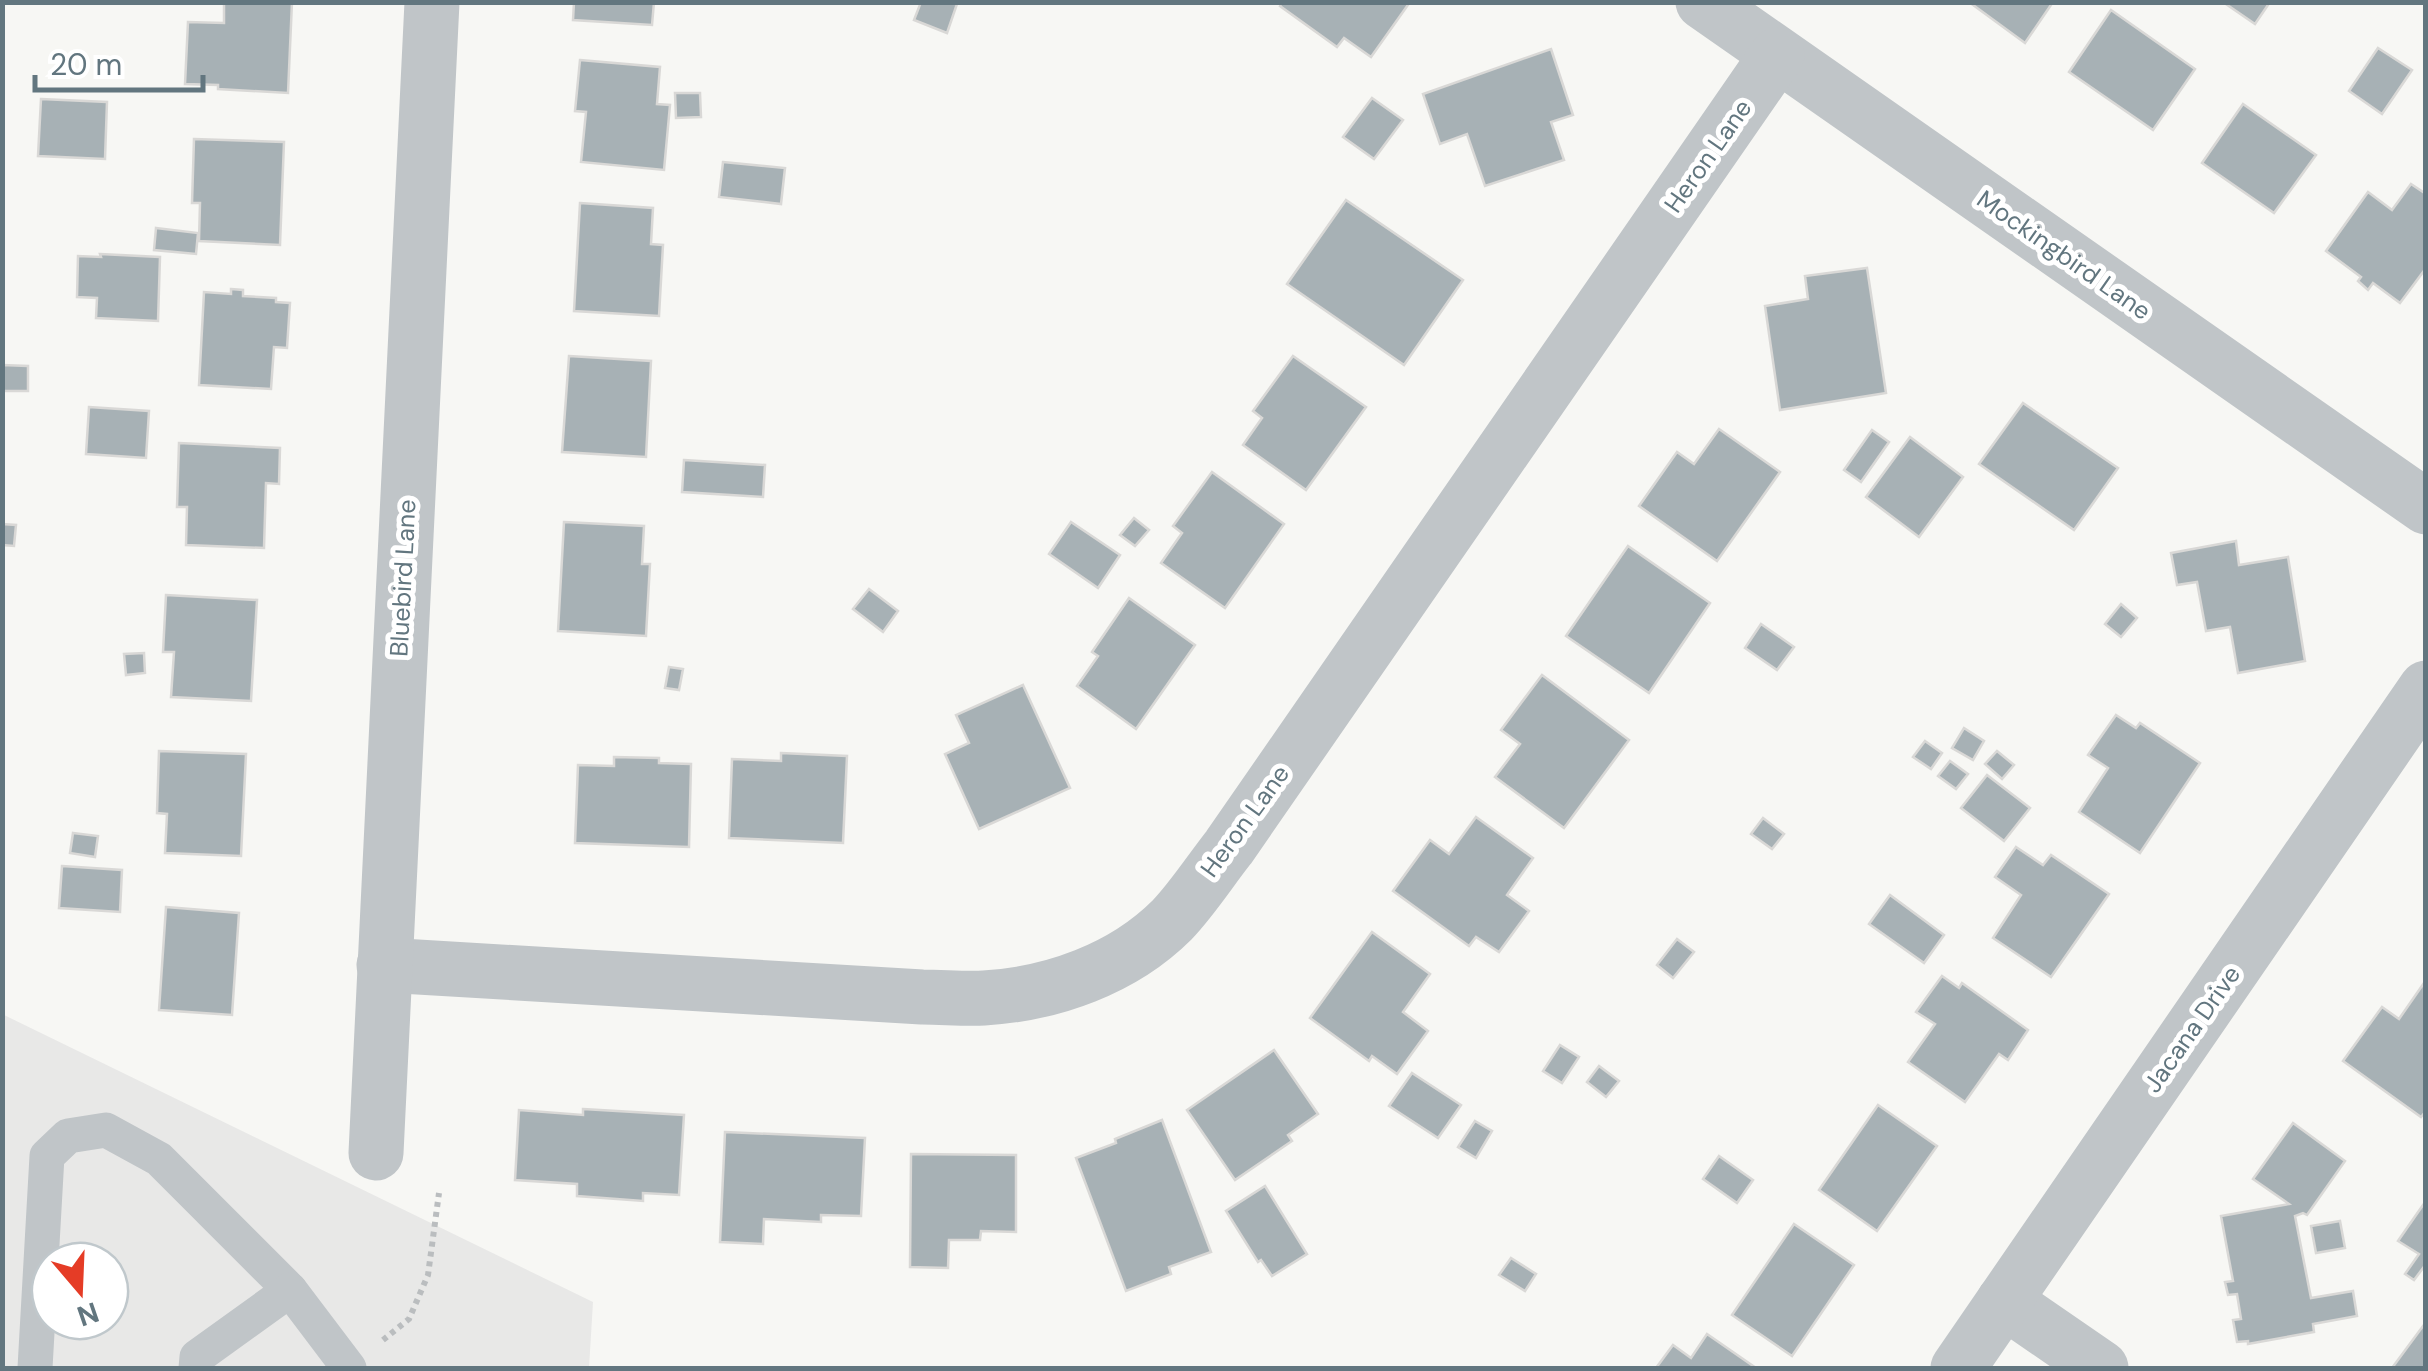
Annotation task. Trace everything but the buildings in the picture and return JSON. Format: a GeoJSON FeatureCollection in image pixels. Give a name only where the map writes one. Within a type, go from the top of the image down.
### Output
{"type":"FeatureCollection","features":[{"type":"Feature","properties":{"kind":"street","name":"Bluebird Lane"},"geometry":{"type":"LineString","coordinates":[[376,1154],[432,2]]}},
{"type":"Feature","properties":{"kind":"street","name":"Mockingbird Lane"},"geometry":{"type":"LineString","coordinates":[[1703,2],[2426,507]]}},
{"type":"Feature","properties":{"kind":"street","name":"Heron Lane"},"geometry":{"type":"LineString","coordinates":[[384,965],[985,998],[1031,992],[1084,978],[1130,954],[1172,920],[1229,847],[1777,55]]}},
{"type":"Feature","properties":{"kind":"street","name":"Jacana Drive"},"geometry":{"type":"LineString","coordinates":[[1958,1368],[2426,688]]}},
{"type":"Feature","properties":{"kind":"street"},"geometry":{"type":"LineString","coordinates":[[2004,1301],[2101,1368]]}},
{"type":"Feature","properties":{"kind":"lane"},"geometry":{"type":"LineString","coordinates":[[35,1368],[47,1156],[68,1136],[106,1130],[160,1159],[290,1290],[348,1368]]}},
{"type":"Feature","properties":{"kind":"lane"},"geometry":{"type":"LineString","coordinates":[[196,1368],[197,1357],[290,1290]]}},
{"type":"Feature","properties":{"kind":"path"},"geometry":{"type":"LineString","coordinates":[[409,1319],[428,1275],[439,1194]]}},
{"type":"Feature","properties":{"kind":"shaded area"},"geometry":{"type":"Polygon","coordinates":[[[2,1014],[593,1302],[589,1368],[3,1368],[2,1014]]]}}]}
